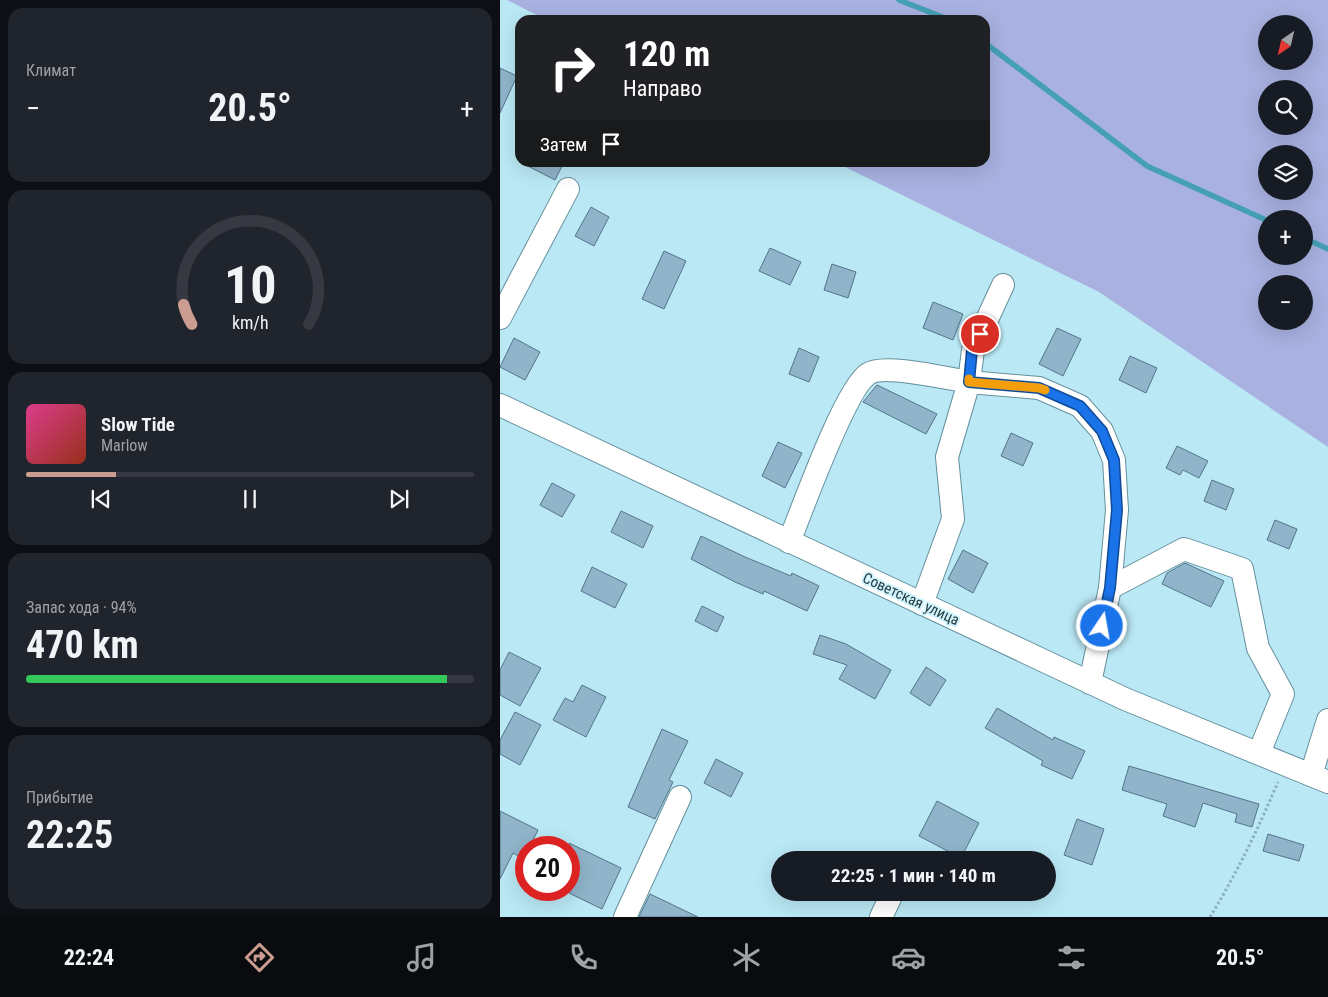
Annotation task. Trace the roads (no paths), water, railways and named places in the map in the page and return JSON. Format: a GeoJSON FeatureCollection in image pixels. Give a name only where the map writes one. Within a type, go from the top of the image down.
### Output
{"type":"FeatureCollection","features":[{"type":"Feature","properties":{"kind":"street"},"geometry":{"type":"LineString","coordinates":[[500,318],[568,189]]}},
{"type":"Feature","properties":{"kind":"street"},"geometry":{"type":"LineString","coordinates":[[922,604],[952,519],[947,456],[969,382],[972,350],[1003,285]]}},
{"type":"Feature","properties":{"kind":"street"},"geometry":{"type":"LineString","coordinates":[[789,542],[849,396],[868,373],[887,369],[969,382],[1039,388],[1080,406],[1102,431],[1114,460],[1117,510],[1110,588],[1090,683]]}},
{"type":"Feature","properties":{"kind":"street","name":"Советская улица"},"geometry":{"type":"LineString","coordinates":[[500,405],[1090,683],[1320,778]]}},
{"type":"Feature","properties":{"kind":"street"},"geometry":{"type":"LineString","coordinates":[[1110,588],[1184,549],[1242,569],[1258,648],[1283,694],[1258,753]]}},
{"type":"Feature","properties":{"kind":"street"},"geometry":{"type":"LineString","coordinates":[[1320,778],[1328,720]]}},
{"type":"Feature","properties":{"kind":"street"},"geometry":{"type":"LineString","coordinates":[[625,917],[680,797]]}},
{"type":"Feature","properties":{"kind":"street"},"geometry":{"type":"LineString","coordinates":[[881,917],[889,901]]}},
{"type":"Feature","properties":{"kind":"waterway"},"geometry":{"type":"LineString","coordinates":[[899,0],[937,15]]}},
{"type":"Feature","properties":{"kind":"waterway"},"geometry":{"type":"LineString","coordinates":[[990,47],[1147,166],[1258,216]]}},
{"type":"Feature","properties":{"kind":"waterway"},"geometry":{"type":"LineString","coordinates":[[1313,242],[1328,249]]}}]}
